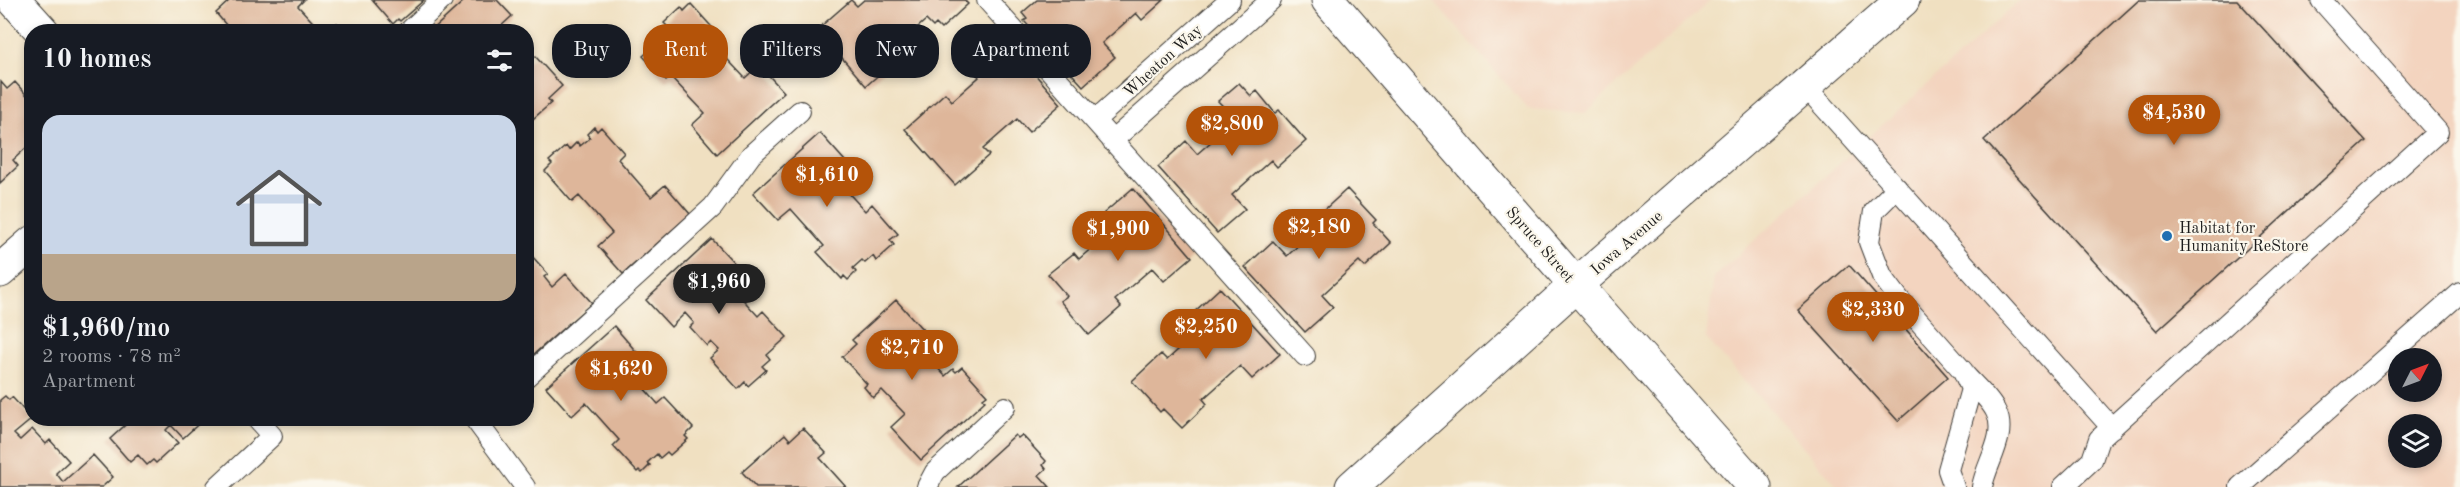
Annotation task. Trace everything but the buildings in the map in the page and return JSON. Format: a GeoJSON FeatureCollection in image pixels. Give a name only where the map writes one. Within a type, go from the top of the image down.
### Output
{"type":"FeatureCollection","features":[{"type":"Feature","properties":{"kind":"main road"},"geometry":{"type":"LineString","coordinates":[[14,0],[36,24]]}},
{"type":"Feature","properties":{"kind":"main road","name":"Spruce Street"},"geometry":{"type":"LineString","coordinates":[[1328,0],[1755,487]]}},
{"type":"Feature","properties":{"kind":"main road","name":"Iowa Avenue"},"geometry":{"type":"LineString","coordinates":[[1352,487],[1576,285],[1903,0]]}},
{"type":"Feature","properties":{"kind":"main road"},"geometry":{"type":"LineString","coordinates":[[0,271],[24,250]]}},
{"type":"Feature","properties":{"kind":"lane"},"geometry":{"type":"LineString","coordinates":[[416,24],[442,0]]}},
{"type":"Feature","properties":{"kind":"lane"},"geometry":{"type":"LineString","coordinates":[[987,0],[1305,357]]}},
{"type":"Feature","properties":{"kind":"lane","name":"Wheaton Way"},"geometry":{"type":"LineString","coordinates":[[1095,120],[1230,0]]}},
{"type":"Feature","properties":{"kind":"lane","name":"Wheaton Way"},"geometry":{"type":"LineString","coordinates":[[1112,141],[1272,0]]}},
{"type":"Feature","properties":{"kind":"lane"},"geometry":{"type":"LineString","coordinates":[[2063,487],[2092,460],[2099,439],[2438,132],[2321,0]]}},
{"type":"Feature","properties":{"kind":"lane"},"geometry":{"type":"LineString","coordinates":[[1805,86],[2112,428]]}},
{"type":"Feature","properties":{"kind":"lane"},"geometry":{"type":"LineString","coordinates":[[534,370],[713,207],[752,155],[800,111]]}},
{"type":"Feature","properties":{"kind":"lane"},"geometry":{"type":"LineString","coordinates":[[1897,188],[1874,211],[1869,242],[1882,276],[1996,412],[2001,431],[1984,473],[1982,487]]}},
{"type":"Feature","properties":{"kind":"lane"},"geometry":{"type":"LineString","coordinates":[[2240,487],[2460,293]]}},
{"type":"Feature","properties":{"kind":"lane"},"geometry":{"type":"LineString","coordinates":[[1954,487],[1948,470],[1971,389],[1963,371]]}},
{"type":"Feature","properties":{"kind":"lane"},"geometry":{"type":"LineString","coordinates":[[927,487],[936,472],[1005,407]]}},
{"type":"Feature","properties":{"kind":"lane"},"geometry":{"type":"LineString","coordinates":[[217,487],[272,436],[263,426]]}},
{"type":"Feature","properties":{"kind":"lane"},"geometry":{"type":"LineString","coordinates":[[481,426],[525,487]]}},
{"type":"Feature","properties":{"kind":"shaded area"},"geometry":{"type":"Polygon","coordinates":[[[1433,0],[1711,0],[1585,113],[1528,109],[1433,0]]]}},
{"type":"Feature","properties":{"kind":"shaded area"},"geometry":{"type":"Polygon","coordinates":[[[2021,0],[2460,0],[2460,487],[1839,487],[1706,338],[1714,277],[2021,0]]]}},
{"type":"Feature","properties":{"kind":"place","name":"Habitat for Humanity ReStore"},"geometry":{"type":"Point","coordinates":[2167,236]}}]}
